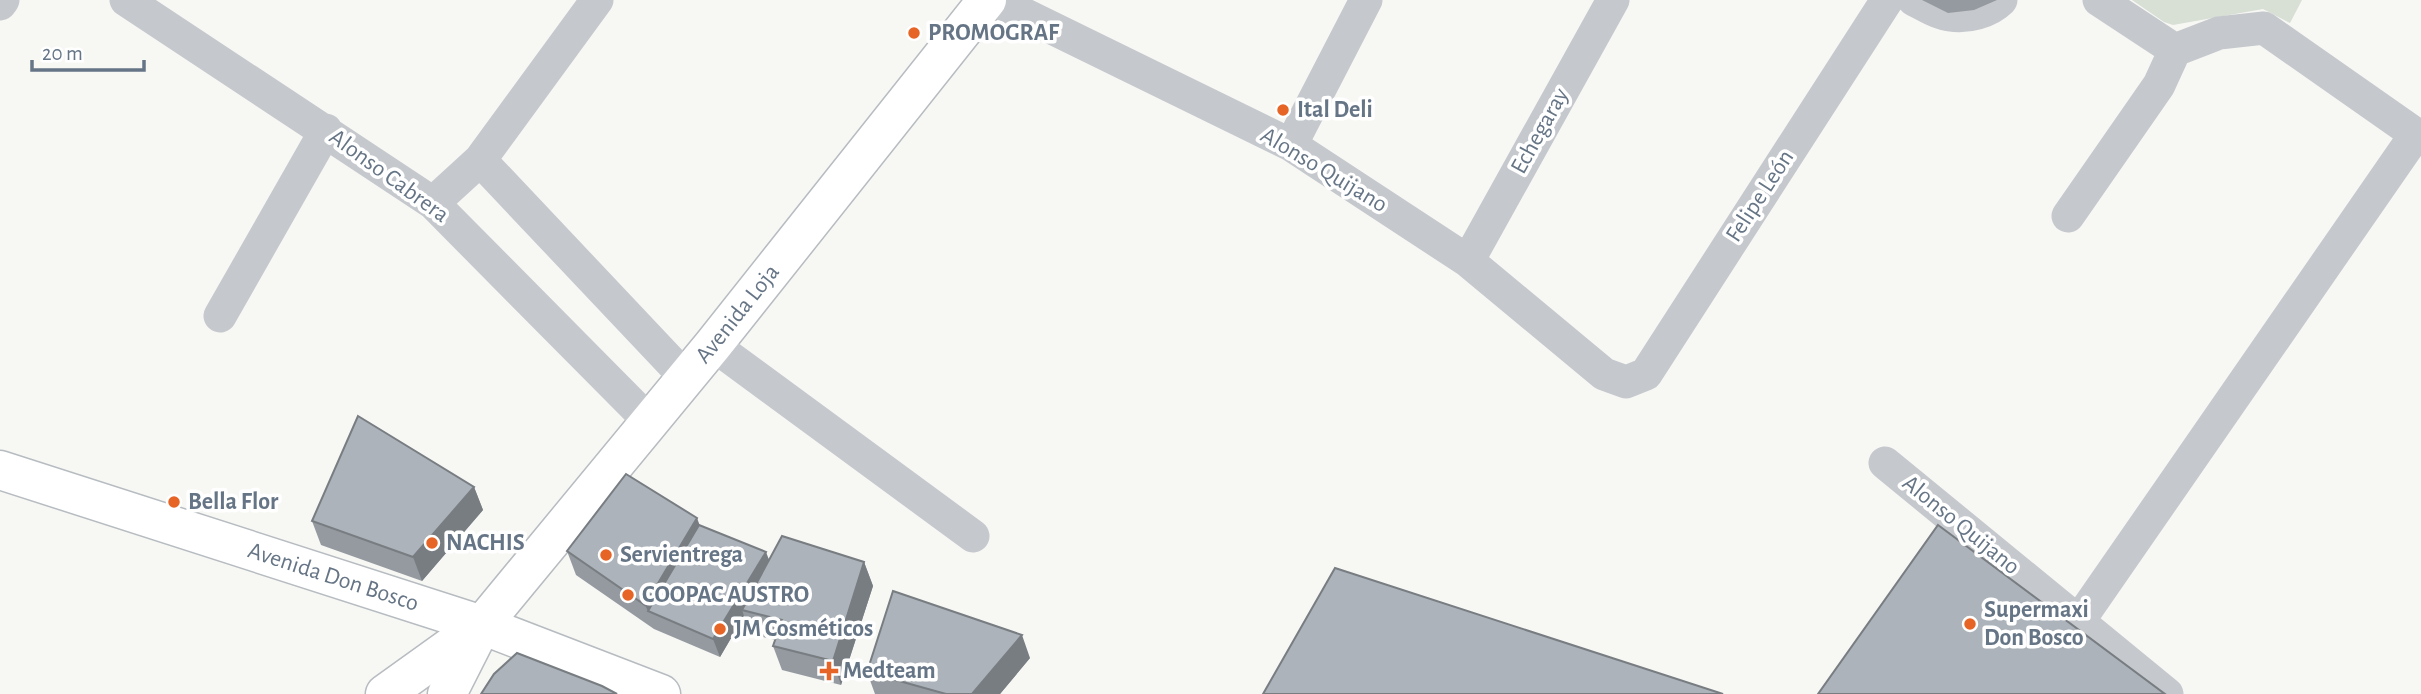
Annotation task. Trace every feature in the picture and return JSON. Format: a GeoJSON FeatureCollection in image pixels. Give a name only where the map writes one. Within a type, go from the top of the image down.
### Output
{"type":"FeatureCollection","features":[{"type":"Feature","properties":{"kind":"main road","name":"Avenida Loja"},"geometry":{"type":"LineString","coordinates":[[447,694],[482,625],[713,345],[987,0]]}},
{"type":"Feature","properties":{"kind":"main road","name":"Avenida Don Bosco"},"geometry":{"type":"LineString","coordinates":[[0,470],[482,625],[661,694]]}},
{"type":"Feature","properties":{"kind":"main road","name":"Avenida Loja"},"geometry":{"type":"LineString","coordinates":[[385,694],[482,625]]}},
{"type":"Feature","properties":{"kind":"street","name":"Alonso Cabrera"},"geometry":{"type":"LineString","coordinates":[[127,0],[433,202],[649,421]]}},
{"type":"Feature","properties":{"kind":"street"},"geometry":{"type":"LineString","coordinates":[[433,202],[480,160],[597,0]]}},
{"type":"Feature","properties":{"kind":"street","name":"Alonso Quijano"},"geometry":{"type":"LineString","coordinates":[[995,0],[1290,145],[1468,261],[1604,374],[1626,382]]}},
{"type":"Feature","properties":{"kind":"street"},"geometry":{"type":"LineString","coordinates":[[1290,145],[1366,0]]}},
{"type":"Feature","properties":{"kind":"street","name":"Echegaray"},"geometry":{"type":"LineString","coordinates":[[1468,261],[1613,0]]}},
{"type":"Feature","properties":{"kind":"street","name":"Felipe León"},"geometry":{"type":"LineString","coordinates":[[1626,382],[1646,374],[1886,0]]}},
{"type":"Feature","properties":{"kind":"street"},"geometry":{"type":"LineString","coordinates":[[1914,0],[1948,15],[1962,15],[1990,10],[2001,0]]}},
{"type":"Feature","properties":{"kind":"street"},"geometry":{"type":"LineString","coordinates":[[2099,0],[2175,50]]}},
{"type":"Feature","properties":{"kind":"street"},"geometry":{"type":"LineString","coordinates":[[2068,216],[2158,85],[2175,50],[2219,33],[2264,28],[2418,136],[2078,622]]}},
{"type":"Feature","properties":{"kind":"street"},"geometry":{"type":"LineString","coordinates":[[220,316],[326,130]]}},
{"type":"Feature","properties":{"kind":"street"},"geometry":{"type":"LineString","coordinates":[[480,160],[686,378]]}},
{"type":"Feature","properties":{"kind":"street"},"geometry":{"type":"LineString","coordinates":[[713,345],[973,536]]}},
{"type":"Feature","properties":{"kind":"street","name":"Alonso Quijano"},"geometry":{"type":"LineString","coordinates":[[1885,463],[2167,694]]}},
{"type":"Feature","properties":{"kind":"shaded area"},"geometry":{"type":"Polygon","coordinates":[[[2132,0],[2302,0],[2290,23],[2263,9],[2173,25],[2164,22],[2132,0]]]}},
{"type":"Feature","properties":{"kind":"building"},"geometry":{"type":"Polygon","coordinates":[[[358,416],[474,487],[413,557],[312,521],[358,416]]]}},
{"type":"Feature","properties":{"kind":"building"},"geometry":{"type":"Polygon","coordinates":[[[626,474],[697,518],[645,605],[567,551],[626,474]]]}},
{"type":"Feature","properties":{"kind":"building"},"geometry":{"type":"Polygon","coordinates":[[[699,525],[766,552],[713,639],[648,611],[699,525]]]}},
{"type":"Feature","properties":{"kind":"building","name":"Supermaxi Don Bosco"},"geometry":{"type":"Polygon","coordinates":[[[1938,525],[2165,694],[1818,694],[1938,525]]]}},
{"type":"Feature","properties":{"kind":"building"},"geometry":{"type":"Polygon","coordinates":[[[782,536],[864,562],[833,661],[773,646],[782,620],[742,610],[782,536]]]}},
{"type":"Feature","properties":{"kind":"building"},"geometry":{"type":"Polygon","coordinates":[[[1335,568],[1723,694],[1263,694],[1335,568]]]}},
{"type":"Feature","properties":{"kind":"building"},"geometry":{"type":"Polygon","coordinates":[[[893,591],[1022,635],[972,694],[946,694],[867,672],[893,591]]]}},
{"type":"Feature","properties":{"kind":"building"},"geometry":{"type":"Polygon","coordinates":[[[517,653],[617,694],[481,694],[494,674],[517,653]]]}},
{"type":"Feature","properties":{"kind":"place","name":"PROMOGRAF"},"geometry":{"type":"Point","coordinates":[914,33]}},
{"type":"Feature","properties":{"kind":"place","name":"Ital Deli"},"geometry":{"type":"Point","coordinates":[1283,110]}},
{"type":"Feature","properties":{"kind":"place","name":"Bella Flor"},"geometry":{"type":"Point","coordinates":[174,502]}},
{"type":"Feature","properties":{"kind":"place","name":"NACHIS"},"geometry":{"type":"Point","coordinates":[432,543]}},
{"type":"Feature","properties":{"kind":"place","name":"Servientrega"},"geometry":{"type":"Point","coordinates":[606,555]}},
{"type":"Feature","properties":{"kind":"place","name":"COOPAC AUSTRO"},"geometry":{"type":"Point","coordinates":[628,595]}},
{"type":"Feature","properties":{"kind":"place","name":"Supermaxi Don Bosco"},"geometry":{"type":"Point","coordinates":[1970,624]}},
{"type":"Feature","properties":{"kind":"place","name":"JM Cosméticos"},"geometry":{"type":"Point","coordinates":[720,629]}},
{"type":"Feature","properties":{"kind":"place","name":"Medteam"},"geometry":{"type":"Point","coordinates":[829,671]}}]}
